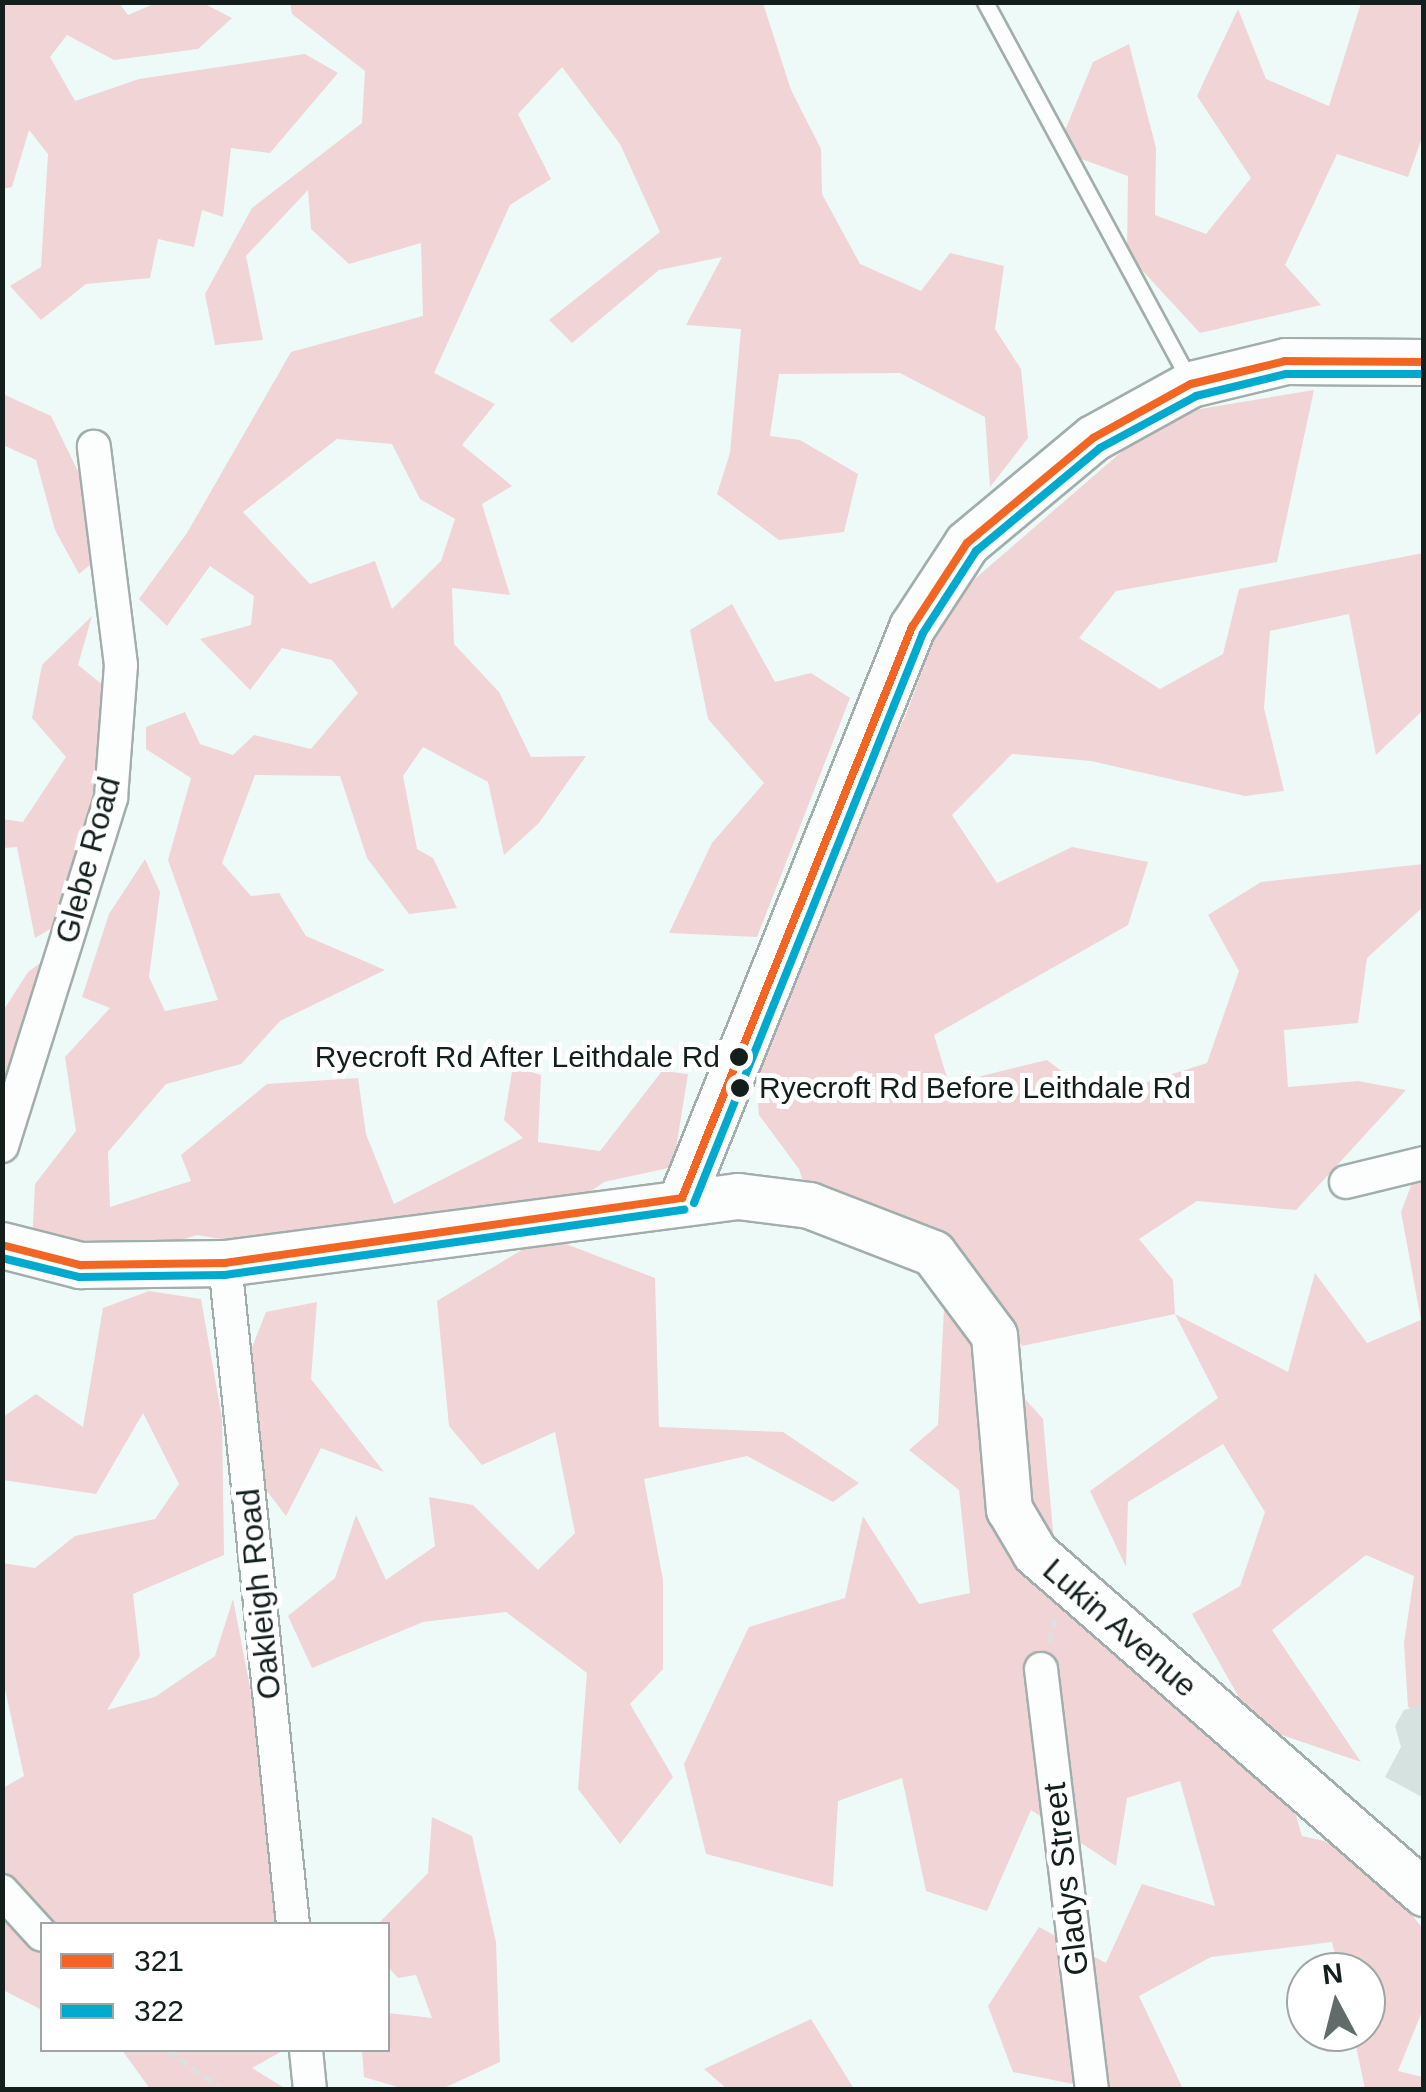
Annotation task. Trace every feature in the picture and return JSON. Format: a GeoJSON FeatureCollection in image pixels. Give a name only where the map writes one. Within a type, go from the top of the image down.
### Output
{"type":"FeatureCollection","features":[{"type":"Feature","properties":{"kind":"street"},"geometry":{"type":"LineString","coordinates":[[682,1198],[938,577],[1048,471],[1191,384],[1285,360],[1424,362]]}},
{"type":"Feature","properties":{"kind":"street","name":"Glebe Road"},"geometry":{"type":"LineString","coordinates":[[2,1146],[111,798],[121,665],[94,447]]}},
{"type":"Feature","properties":{"kind":"street"},"geometry":{"type":"LineString","coordinates":[[1346,1182],[1424,1163]]}},
{"type":"Feature","properties":{"kind":"street","name":"Lukin Avenue"},"geometry":{"type":"LineString","coordinates":[[2,1246],[80,1265],[225,1263],[682,1198],[776,1197],[934,1254],[994,1336],[1009,1509],[1035,1554],[1424,1893]]}},
{"type":"Feature","properties":{"kind":"street","name":"Oakleigh Road"},"geometry":{"type":"LineString","coordinates":[[225,1263],[293,1922]]}},
{"type":"Feature","properties":{"kind":"street","name":"Gladys Street"},"geometry":{"type":"LineString","coordinates":[[1040,1668],[1092,2090]]}},
{"type":"Feature","properties":{"kind":"street"},"geometry":{"type":"LineString","coordinates":[[2,1892],[40,1933]]}},
{"type":"Feature","properties":{"kind":"street"},"geometry":{"type":"LineString","coordinates":[[306,2052],[310,2090]]}},
{"type":"Feature","properties":{"kind":"lane"},"geometry":{"type":"LineString","coordinates":[[986,2],[1191,384]]}},
{"type":"Feature","properties":{"kind":"path"},"geometry":{"type":"LineString","coordinates":[[1040,1668],[1067,1581]]}},
{"type":"Feature","properties":{"kind":"path"},"geometry":{"type":"LineString","coordinates":[[170,2052],[224,2090]]}},
{"type":"Feature","properties":{"kind":"shaded area"},"geometry":{"type":"Polygon","coordinates":[[[3,2],[119,3],[128,15],[156,3],[203,3],[232,18],[198,49],[114,60],[67,35],[50,57],[75,101],[139,79],[305,54],[338,73],[270,153],[231,148],[223,217],[202,210],[194,247],[158,239],[150,278],[86,284],[41,320],[10,286],[41,267],[48,154],[29,130],[12,187],[3,189],[3,2]]]}},
{"type":"Feature","properties":{"kind":"shaded area"},"geometry":{"type":"Polygon","coordinates":[[[290,3],[763,3],[791,90],[821,149],[822,194],[860,264],[921,291],[950,253],[1004,266],[995,329],[1021,369],[1028,438],[990,487],[985,417],[900,373],[779,374],[770,436],[800,440],[858,474],[844,532],[779,540],[717,494],[730,453],[741,329],[686,325],[722,257],[659,270],[572,343],[549,320],[660,232],[620,144],[562,67],[518,114],[551,179],[510,205],[434,373],[495,404],[462,445],[512,486],[482,504],[510,595],[452,588],[454,644],[499,692],[531,757],[586,756],[539,823],[504,855],[488,782],[423,747],[403,776],[417,849],[433,858],[457,908],[409,914],[367,858],[340,776],[255,775],[222,863],[251,896],[279,893],[306,936],[385,970],[280,1021],[241,1064],[166,1084],[108,1152],[110,1207],[191,1181],[181,1155],[267,1084],[358,1078],[366,1134],[394,1204],[523,1138],[504,1120],[513,1066],[541,1075],[538,1142],[600,1151],[662,1071],[688,1074],[673,1167],[604,1182],[577,1201],[268,1247],[197,1235],[125,1258],[32,1244],[35,1184],[76,1131],[65,1057],[110,1008],[82,997],[109,914],[145,859],[160,892],[149,977],[165,1011],[218,1000],[168,860],[191,778],[146,749],[146,727],[185,712],[200,744],[233,755],[254,735],[311,749],[358,693],[332,660],[282,648],[250,690],[200,639],[251,625],[254,596],[210,566],[167,626],[139,599],[187,533],[291,352],[423,316],[421,243],[349,264],[311,229],[308,190],[246,256],[263,340],[215,345],[205,294],[252,208],[362,123],[365,71],[292,14],[290,3]],[[337,439],[243,512],[310,584],[375,561],[392,609],[441,561],[455,519],[420,499],[392,444],[337,439]]]}},
{"type":"Feature","properties":{"kind":"shaded area"},"geometry":{"type":"Polygon","coordinates":[[[1361,3],[1423,3],[1423,135],[1408,177],[1337,154],[1285,265],[1321,305],[1200,333],[1127,254],[1128,176],[1057,150],[1093,62],[1129,44],[1156,148],[1155,215],[1206,234],[1251,178],[1197,96],[1238,9],[1266,79],[1329,106],[1361,3]]]}},
{"type":"Feature","properties":{"kind":"shaded area"},"geometry":{"type":"Polygon","coordinates":[[[1314,390],[1277,562],[1116,591],[1079,638],[1160,689],[1223,654],[1239,589],[1423,553],[1423,710],[1376,755],[1349,614],[1270,631],[1264,708],[1284,791],[1245,796],[1091,761],[1012,754],[952,815],[997,883],[1072,847],[1148,862],[1128,925],[934,1035],[949,1084],[1047,1060],[1097,1098],[1207,1063],[1239,971],[1208,915],[1261,882],[1423,864],[1423,907],[1367,958],[1358,1023],[1284,1030],[1288,1087],[1358,1081],[1406,1090],[1296,1210],[1197,1201],[1139,1239],[1173,1280],[1175,1314],[1022,1346],[956,1252],[807,1194],[799,1169],[759,1115],[748,993],[785,957],[905,717],[948,602],[1164,415],[1314,390]]]}},
{"type":"Feature","properties":{"kind":"shaded area"},"geometry":{"type":"Polygon","coordinates":[[[3,394],[51,416],[114,545],[79,574],[55,530],[36,460],[3,445],[3,394]]]}},
{"type":"Feature","properties":{"kind":"shaded area"},"geometry":{"type":"Polygon","coordinates":[[[732,604],[775,682],[811,673],[850,698],[757,937],[669,933],[712,843],[764,783],[708,719],[690,630],[732,604]]]}},
{"type":"Feature","properties":{"kind":"shaded area"},"geometry":{"type":"Polygon","coordinates":[[[92,616],[78,665],[119,698],[81,862],[97,901],[35,938],[17,847],[3,848],[2,819],[23,822],[66,757],[32,718],[42,665],[92,616]]]}},
{"type":"Feature","properties":{"kind":"shaded area"},"geometry":{"type":"Polygon","coordinates":[[[66,944],[3,1135],[3,1011],[28,972],[66,944]]]}},
{"type":"Feature","properties":{"kind":"shaded area"},"geometry":{"type":"Polygon","coordinates":[[[1423,1154],[1423,1713],[1408,1707],[1404,1643],[1414,1576],[1366,1555],[1272,1630],[1361,1762],[1255,1726],[1192,1614],[1240,1586],[1265,1512],[1223,1444],[1128,1502],[1126,1567],[1090,1491],[1218,1398],[1175,1314],[1288,1372],[1315,1273],[1367,1343],[1421,1320],[1401,1212],[1423,1154]]]}},
{"type":"Feature","properties":{"kind":"shaded area"},"geometry":{"type":"Polygon","coordinates":[[[545,1236],[655,1278],[659,1427],[783,1432],[859,1483],[833,1502],[747,1456],[644,1479],[663,1580],[663,1669],[630,1704],[673,1777],[620,1844],[578,1789],[587,1673],[506,1612],[423,1622],[312,1668],[288,1616],[335,1578],[356,1515],[386,1580],[435,1546],[429,1497],[473,1505],[538,1570],[575,1533],[555,1432],[482,1465],[449,1426],[437,1301],[545,1236]]]}},
{"type":"Feature","properties":{"kind":"shaded area"},"geometry":{"type":"Polygon","coordinates":[[[149,1291],[201,1299],[222,1418],[224,1555],[133,1594],[140,1656],[107,1710],[155,1697],[215,1656],[233,1599],[283,1858],[287,1922],[40,1922],[40,2009],[3,1990],[3,1788],[24,1776],[3,1680],[2,1563],[35,1568],[75,1536],[155,1519],[179,1484],[143,1413],[96,1494],[3,1480],[3,1417],[36,1394],[83,1427],[103,1308],[149,1291]]]}},
{"type":"Feature","properties":{"kind":"shaded area"},"geometry":{"type":"Polygon","coordinates":[[[317,1302],[311,1379],[384,1472],[321,1448],[286,1516],[243,1460],[244,1368],[266,1312],[317,1302]]]}},
{"type":"Feature","properties":{"kind":"shaded area"},"geometry":{"type":"Polygon","coordinates":[[[944,1309],[1043,1419],[1059,1598],[1290,1795],[1302,1836],[1360,1849],[1423,1929],[1423,2009],[1398,2071],[1423,2077],[1423,2089],[1365,2089],[1357,2052],[1386,2052],[1386,1952],[1334,1952],[1332,1942],[1211,1957],[1139,1996],[1183,2089],[1098,2089],[1013,2072],[988,2006],[1039,1927],[1106,1963],[1142,1884],[1215,1906],[1180,1781],[1127,1798],[1116,1866],[1031,1810],[987,1911],[926,1891],[902,1778],[838,1801],[833,1887],[706,1854],[684,1764],[749,1627],[845,1598],[863,1516],[919,1604],[970,1593],[959,1490],[909,1450],[938,1425],[944,1309]]]}},
{"type":"Feature","properties":{"kind":"shaded area"},"geometry":{"type":"Polygon","coordinates":[[[432,1817],[472,1836],[496,1942],[500,2062],[442,2089],[404,2089],[364,2077],[362,2052],[390,2052],[390,2013],[432,2018],[416,1975],[398,1978],[390,1969],[390,1922],[380,1922],[428,1873],[432,1817]]]}},
{"type":"Feature","properties":{"kind":"shaded area"},"geometry":{"type":"Polygon","coordinates":[[[811,2019],[854,2089],[727,2089],[704,2069],[811,2019]]]}},
{"type":"Feature","properties":{"kind":"shaded area"},"geometry":{"type":"Polygon","coordinates":[[[123,2052],[280,2052],[252,2068],[286,2089],[150,2089],[123,2052]]]}},
{"type":"Feature","properties":{"kind":"building"},"geometry":{"type":"Polygon","coordinates":[[[1424,1704],[1424,1798],[1385,1777],[1401,1747],[1395,1726],[1404,1710],[1424,1704]]]}},
{"type":"Feature","properties":{"kind":"transit line","name":"321"},"geometry":{"type":"LineString","coordinates":[[682,1198],[912,627],[967,543],[1093,438],[1191,384],[1285,361],[1424,362]]}},
{"type":"Feature","properties":{"kind":"transit line","name":"322"},"geometry":{"type":"LineString","coordinates":[[694,1203],[923,633],[976,551],[1100,448],[1196,396],[1286,374],[1424,374]]}},
{"type":"Feature","properties":{"kind":"transit line","name":"321"},"geometry":{"type":"LineString","coordinates":[[2,1245],[80,1265],[225,1263],[682,1198]]}},
{"type":"Feature","properties":{"kind":"transit line","name":"322"},"geometry":{"type":"LineString","coordinates":[[2,1258],[79,1277],[225,1275],[684,1210]]}},
{"type":"Feature","properties":{"kind":"place","name":"Ryecroft Rd After Leithdale Rd"},"geometry":{"type":"Point","coordinates":[739,1057]}},
{"type":"Feature","properties":{"kind":"place","name":"Ryecroft Rd Before Leithdale Rd"},"geometry":{"type":"Point","coordinates":[740,1088]}}]}
